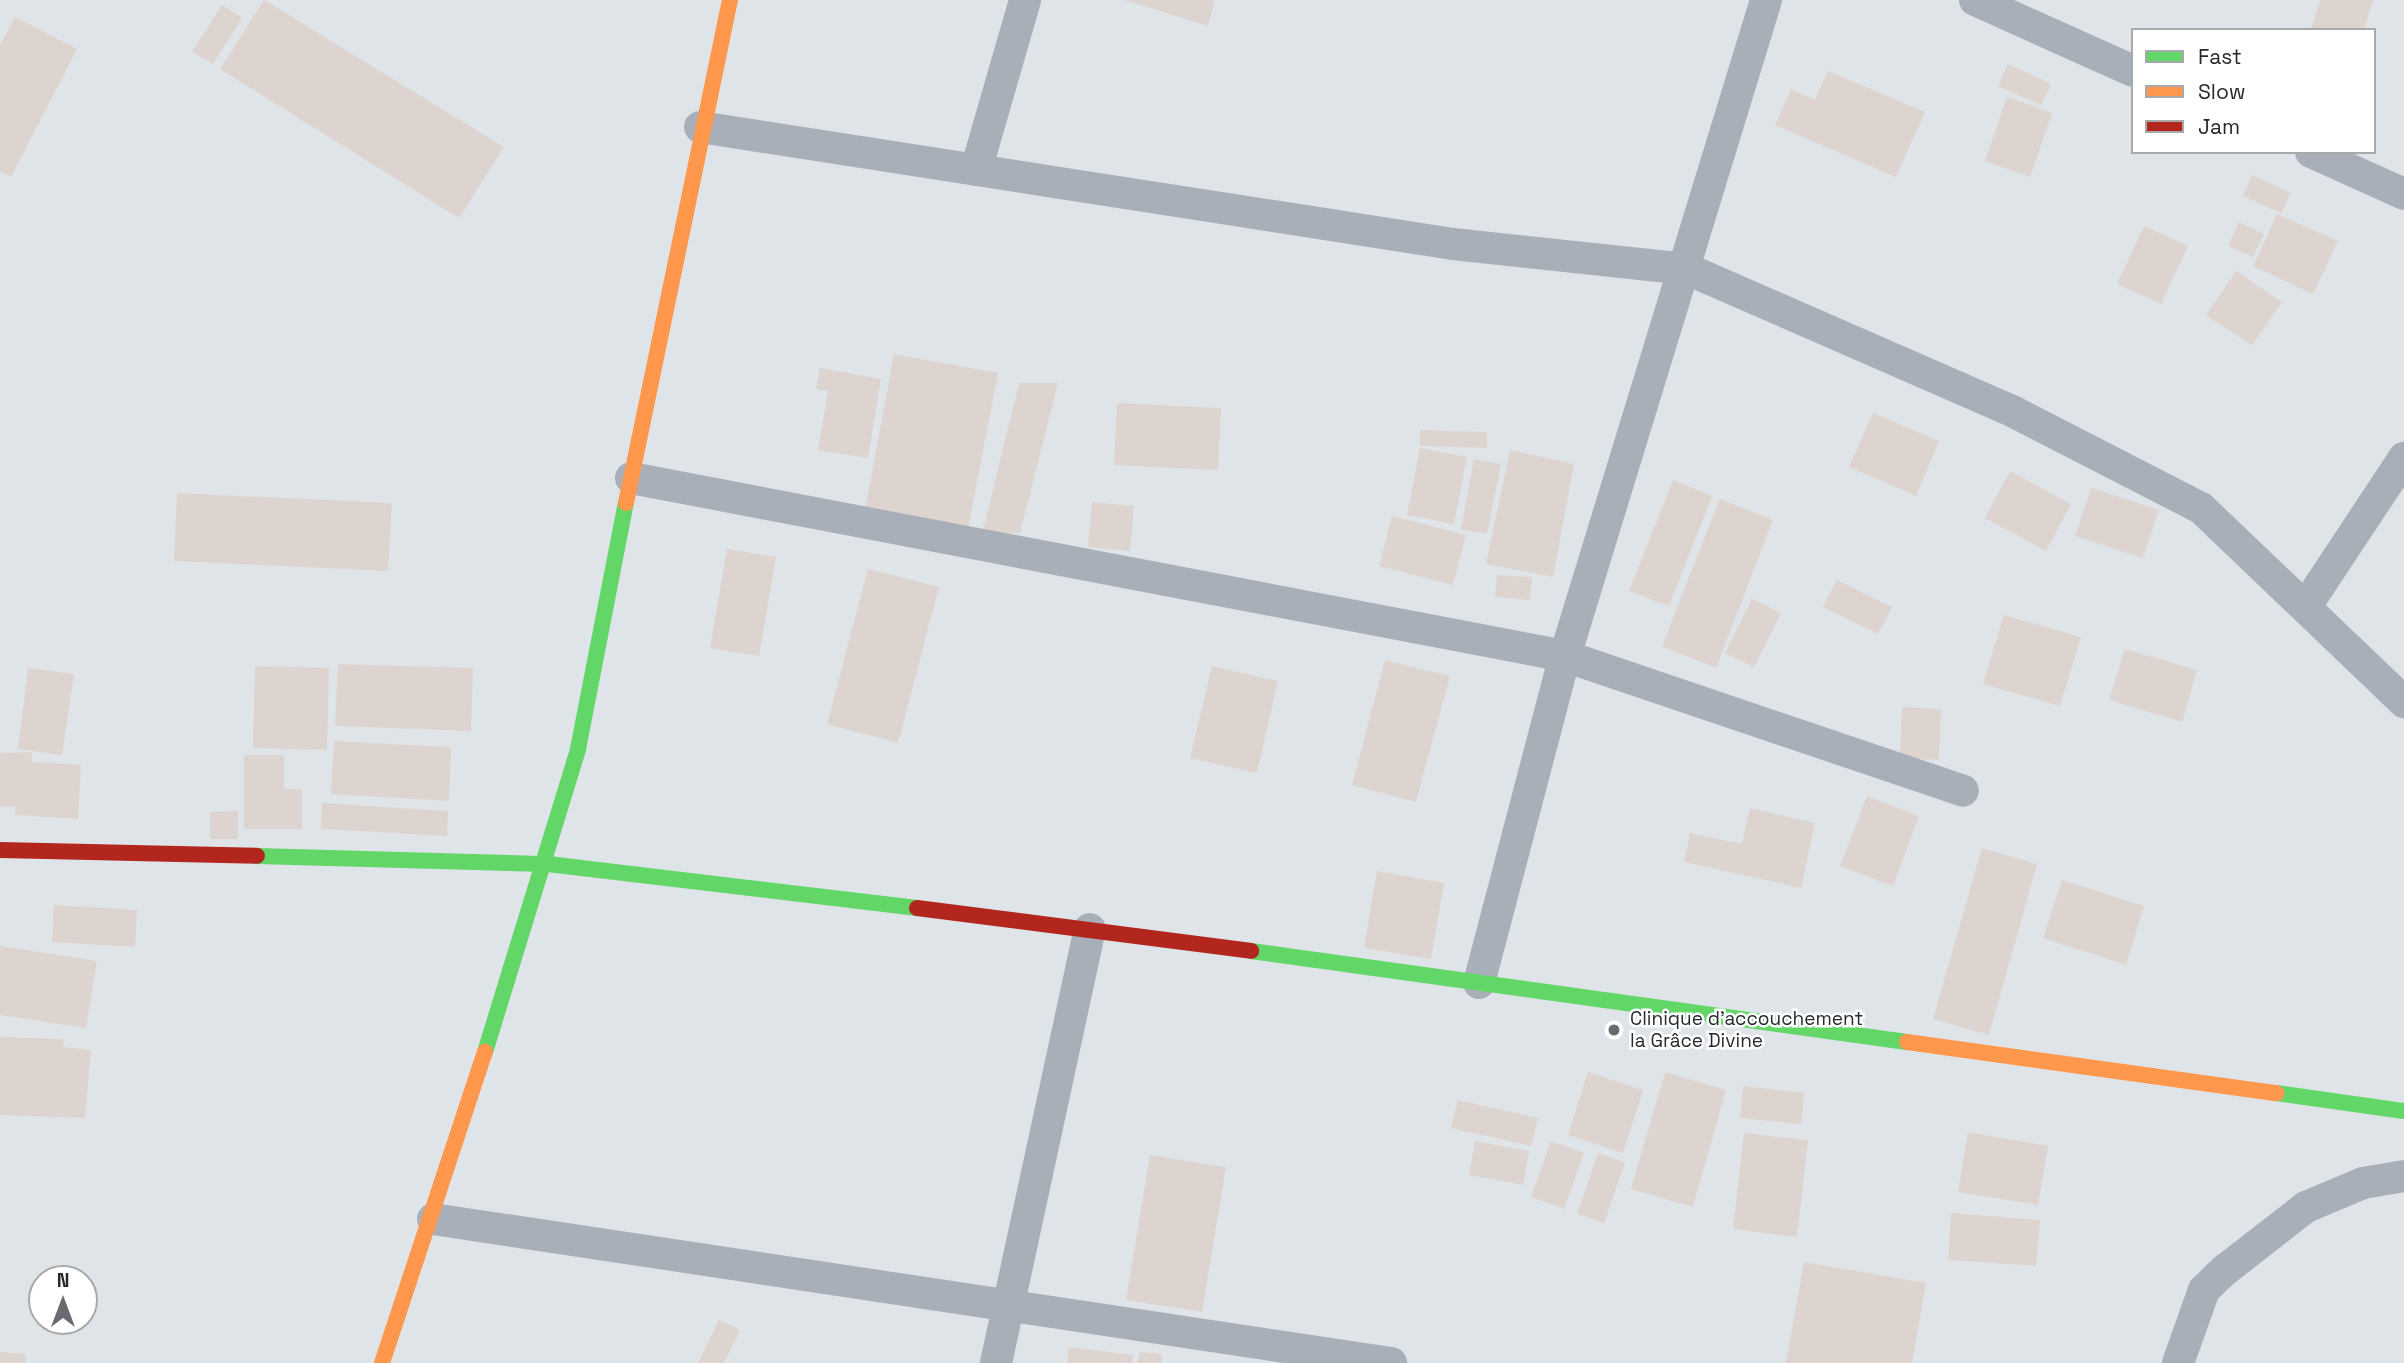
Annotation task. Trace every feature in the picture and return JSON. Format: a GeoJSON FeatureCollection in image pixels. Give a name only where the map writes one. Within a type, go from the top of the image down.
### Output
{"type":"FeatureCollection","features":[{"type":"Feature","properties":{"kind":"street"},"geometry":{"type":"LineString","coordinates":[[382,1363],[433,1219],[548,864],[578,750],[700,127],[730,0]]}},
{"type":"Feature","properties":{"kind":"street"},"geometry":{"type":"LineString","coordinates":[[976,170],[1025,0]]}},
{"type":"Feature","properties":{"kind":"street"},"geometry":{"type":"LineString","coordinates":[[1479,983],[1565,656],[1687,269],[1766,0]]}},
{"type":"Feature","properties":{"kind":"street"},"geometry":{"type":"LineString","coordinates":[[1975,0],[2131,70]]}},
{"type":"Feature","properties":{"kind":"street"},"geometry":{"type":"LineString","coordinates":[[700,127],[1453,244],[1687,269],[1810,318],[2147,476],[2201,508],[2404,702]]}},
{"type":"Feature","properties":{"kind":"street"},"geometry":{"type":"LineString","coordinates":[[2315,154],[2404,194]]}},
{"type":"Feature","properties":{"kind":"street"},"geometry":{"type":"LineString","coordinates":[[2306,606],[2404,458]]}},
{"type":"Feature","properties":{"kind":"street"},"geometry":{"type":"LineString","coordinates":[[631,478],[1565,656],[1963,791]]}},
{"type":"Feature","properties":{"kind":"street"},"geometry":{"type":"LineString","coordinates":[[0,850],[149,858],[356,854],[548,864],[1090,929],[2404,1111]]}},
{"type":"Feature","properties":{"kind":"street"},"geometry":{"type":"LineString","coordinates":[[996,1363],[1090,929]]}},
{"type":"Feature","properties":{"kind":"street"},"geometry":{"type":"LineString","coordinates":[[2178,1363],[2204,1290],[2225,1270],[2306,1207],[2363,1183],[2404,1176]]}},
{"type":"Feature","properties":{"kind":"street"},"geometry":{"type":"LineString","coordinates":[[433,1219],[1391,1363]]}},
{"type":"Feature","properties":{"kind":"building"},"geometry":{"type":"Polygon","coordinates":[[[264,0],[504,147],[459,218],[220,69],[264,0]]]}},
{"type":"Feature","properties":{"kind":"building"},"geometry":{"type":"Polygon","coordinates":[[[1124,0],[1215,0],[1208,26],[1124,0]]]}},
{"type":"Feature","properties":{"kind":"building"},"geometry":{"type":"Polygon","coordinates":[[[2320,0],[2373,0],[2365,28],[2312,28],[2320,0]]]}},
{"type":"Feature","properties":{"kind":"building"},"geometry":{"type":"Polygon","coordinates":[[[222,5],[242,18],[213,64],[192,52],[222,5]]]}},
{"type":"Feature","properties":{"kind":"building"},"geometry":{"type":"Polygon","coordinates":[[[15,17],[77,49],[11,177],[0,171],[0,45],[15,17]]]}},
{"type":"Feature","properties":{"kind":"building"},"geometry":{"type":"Polygon","coordinates":[[[2008,64],[2051,84],[2041,105],[1998,86],[2008,64]]]}},
{"type":"Feature","properties":{"kind":"building"},"geometry":{"type":"Polygon","coordinates":[[[1828,71],[1925,112],[1896,177],[1775,125],[1791,89],[1815,100],[1828,71]]]}},
{"type":"Feature","properties":{"kind":"building"},"geometry":{"type":"Polygon","coordinates":[[[2007,97],[2052,113],[2030,177],[1985,161],[2007,97]]]}},
{"type":"Feature","properties":{"kind":"building"},"geometry":{"type":"Polygon","coordinates":[[[2252,175],[2291,193],[2281,213],[2243,196],[2252,175]]]}},
{"type":"Feature","properties":{"kind":"building"},"geometry":{"type":"Polygon","coordinates":[[[2277,214],[2338,241],[2313,294],[2253,266],[2277,214]]]}},
{"type":"Feature","properties":{"kind":"building"},"geometry":{"type":"Polygon","coordinates":[[[2239,222],[2264,234],[2253,257],[2228,246],[2239,222]]]}},
{"type":"Feature","properties":{"kind":"building"},"geometry":{"type":"Polygon","coordinates":[[[2144,226],[2188,246],[2161,304],[2117,284],[2144,226]]]}},
{"type":"Feature","properties":{"kind":"building"},"geometry":{"type":"Polygon","coordinates":[[[2236,271],[2282,302],[2252,345],[2206,315],[2236,271]]]}},
{"type":"Feature","properties":{"kind":"building"},"geometry":{"type":"Polygon","coordinates":[[[894,354],[998,373],[968,529],[865,510],[894,354]]]}},
{"type":"Feature","properties":{"kind":"building"},"geometry":{"type":"Polygon","coordinates":[[[820,368],[881,379],[868,458],[818,450],[828,391],[816,389],[820,368]]]}},
{"type":"Feature","properties":{"kind":"building"},"geometry":{"type":"Polygon","coordinates":[[[1019,383],[1058,383],[1020,533],[982,535],[1019,383]]]}},
{"type":"Feature","properties":{"kind":"building"},"geometry":{"type":"Polygon","coordinates":[[[1117,403],[1221,408],[1218,470],[1114,465],[1117,403]]]}},
{"type":"Feature","properties":{"kind":"building"},"geometry":{"type":"Polygon","coordinates":[[[1873,413],[1939,441],[1916,496],[1849,467],[1873,413]]]}},
{"type":"Feature","properties":{"kind":"building"},"geometry":{"type":"Polygon","coordinates":[[[1420,430],[1487,432],[1487,448],[1420,446],[1420,430]]]}},
{"type":"Feature","properties":{"kind":"building"},"geometry":{"type":"Polygon","coordinates":[[[1420,448],[1467,457],[1454,524],[1407,515],[1420,448]]]}},
{"type":"Feature","properties":{"kind":"building"},"geometry":{"type":"Polygon","coordinates":[[[1510,450],[1574,464],[1553,577],[1486,564],[1510,450]]]}},
{"type":"Feature","properties":{"kind":"building"},"geometry":{"type":"Polygon","coordinates":[[[1474,459],[1501,464],[1487,534],[1461,529],[1474,459]]]}},
{"type":"Feature","properties":{"kind":"building"},"geometry":{"type":"Polygon","coordinates":[[[2010,471],[2071,504],[2046,551],[1985,518],[2010,471]]]}},
{"type":"Feature","properties":{"kind":"building"},"geometry":{"type":"Polygon","coordinates":[[[1673,480],[1712,496],[1669,606],[1629,591],[1673,480]]]}},
{"type":"Feature","properties":{"kind":"building"},"geometry":{"type":"Polygon","coordinates":[[[2091,488],[2159,510],[2143,558],[2075,536],[2091,488]]]}},
{"type":"Feature","properties":{"kind":"building"},"geometry":{"type":"Polygon","coordinates":[[[177,493],[392,503],[388,571],[174,561],[177,493]]]}},
{"type":"Feature","properties":{"kind":"building"},"geometry":{"type":"Polygon","coordinates":[[[1720,499],[1773,520],[1716,668],[1662,646],[1720,499]]]}},
{"type":"Feature","properties":{"kind":"building"},"geometry":{"type":"Polygon","coordinates":[[[1092,502],[1134,506],[1130,551],[1088,547],[1092,502]]]}},
{"type":"Feature","properties":{"kind":"building"},"geometry":{"type":"Polygon","coordinates":[[[1392,516],[1466,535],[1453,585],[1379,566],[1392,516]]]}},
{"type":"Feature","properties":{"kind":"building"},"geometry":{"type":"Polygon","coordinates":[[[727,549],[776,557],[759,656],[710,648],[727,549]]]}},
{"type":"Feature","properties":{"kind":"building"},"geometry":{"type":"Polygon","coordinates":[[[868,569],[939,587],[898,743],[827,724],[868,569]]]}},
{"type":"Feature","properties":{"kind":"building"},"geometry":{"type":"Polygon","coordinates":[[[1497,575],[1532,577],[1530,600],[1495,597],[1497,575]]]}},
{"type":"Feature","properties":{"kind":"building"},"geometry":{"type":"Polygon","coordinates":[[[1837,580],[1892,607],[1878,634],[1823,607],[1837,580]]]}},
{"type":"Feature","properties":{"kind":"building"},"geometry":{"type":"Polygon","coordinates":[[[1752,599],[1781,613],[1754,667],[1725,653],[1752,599]]]}},
{"type":"Feature","properties":{"kind":"building"},"geometry":{"type":"Polygon","coordinates":[[[2004,615],[2081,637],[2060,706],[1983,684],[2004,615]]]}},
{"type":"Feature","properties":{"kind":"building"},"geometry":{"type":"Polygon","coordinates":[[[2125,649],[2197,670],[2182,722],[2109,700],[2125,649]]]}},
{"type":"Feature","properties":{"kind":"building"},"geometry":{"type":"Polygon","coordinates":[[[1385,660],[1450,676],[1416,802],[1352,785],[1385,660]]]}},
{"type":"Feature","properties":{"kind":"building"},"geometry":{"type":"Polygon","coordinates":[[[338,664],[473,668],[471,731],[335,726],[338,664]]]}},
{"type":"Feature","properties":{"kind":"building"},"geometry":{"type":"Polygon","coordinates":[[[255,666],[329,668],[327,750],[253,748],[255,666]]]}},
{"type":"Feature","properties":{"kind":"building"},"geometry":{"type":"Polygon","coordinates":[[[1212,666],[1278,681],[1257,773],[1190,758],[1212,666]]]}},
{"type":"Feature","properties":{"kind":"building"},"geometry":{"type":"Polygon","coordinates":[[[28,668],[74,674],[62,755],[18,749],[28,668]]]}},
{"type":"Feature","properties":{"kind":"building"},"geometry":{"type":"Polygon","coordinates":[[[1902,707],[1941,709],[1939,760],[1900,758],[1902,707]]]}},
{"type":"Feature","properties":{"kind":"building"},"geometry":{"type":"Polygon","coordinates":[[[334,741],[451,747],[449,801],[331,794],[334,741]]]}},
{"type":"Feature","properties":{"kind":"building"},"geometry":{"type":"Polygon","coordinates":[[[32,752],[32,762],[81,765],[78,819],[15,815],[15,806],[0,807],[0,753],[32,752]]]}},
{"type":"Feature","properties":{"kind":"building"},"geometry":{"type":"Polygon","coordinates":[[[244,755],[284,755],[284,789],[302,789],[302,829],[244,829],[244,755]]]}},
{"type":"Feature","properties":{"kind":"building"},"geometry":{"type":"Polygon","coordinates":[[[1867,796],[1919,816],[1893,886],[1840,866],[1867,796]]]}},
{"type":"Feature","properties":{"kind":"building"},"geometry":{"type":"Polygon","coordinates":[[[322,803],[448,811],[447,836],[321,829],[322,803]]]}},
{"type":"Feature","properties":{"kind":"building"},"geometry":{"type":"Polygon","coordinates":[[[1750,808],[1815,823],[1801,888],[1684,862],[1690,833],[1742,844],[1750,808]]]}},
{"type":"Feature","properties":{"kind":"building"},"geometry":{"type":"Polygon","coordinates":[[[238,811],[238,839],[210,839],[210,812],[238,811]]]}},
{"type":"Feature","properties":{"kind":"building"},"geometry":{"type":"Polygon","coordinates":[[[1982,848],[2037,864],[1989,1035],[1933,1019],[1982,848]]]}},
{"type":"Feature","properties":{"kind":"building"},"geometry":{"type":"Polygon","coordinates":[[[1377,871],[1444,883],[1431,959],[1364,948],[1377,871]]]}},
{"type":"Feature","properties":{"kind":"building"},"geometry":{"type":"Polygon","coordinates":[[[2062,880],[2144,906],[2126,965],[2043,938],[2062,880]]]}},
{"type":"Feature","properties":{"kind":"building"},"geometry":{"type":"Polygon","coordinates":[[[54,905],[137,910],[135,947],[52,942],[54,905]]]}},
{"type":"Feature","properties":{"kind":"building"},"geometry":{"type":"Polygon","coordinates":[[[0,946],[97,961],[86,1028],[0,1015],[0,946]]]}},
{"type":"Feature","properties":{"kind":"building"},"geometry":{"type":"Polygon","coordinates":[[[0,1037],[64,1039],[63,1047],[91,1050],[85,1118],[0,1115],[0,1037]]]}},
{"type":"Feature","properties":{"kind":"building"},"geometry":{"type":"Polygon","coordinates":[[[1588,1072],[1643,1090],[1623,1153],[1568,1135],[1588,1072]]]}},
{"type":"Feature","properties":{"kind":"building"},"geometry":{"type":"Polygon","coordinates":[[[1665,1072],[1726,1090],[1693,1207],[1631,1189],[1665,1072]]]}},
{"type":"Feature","properties":{"kind":"building"},"geometry":{"type":"Polygon","coordinates":[[[1743,1086],[1804,1093],[1801,1124],[1740,1118],[1743,1086]]]}},
{"type":"Feature","properties":{"kind":"building"},"geometry":{"type":"Polygon","coordinates":[[[1458,1100],[1538,1118],[1531,1146],[1451,1128],[1458,1100]]]}},
{"type":"Feature","properties":{"kind":"building"},"geometry":{"type":"Polygon","coordinates":[[[1968,1132],[2048,1146],[2038,1205],[1958,1192],[1968,1132]]]}},
{"type":"Feature","properties":{"kind":"building"},"geometry":{"type":"Polygon","coordinates":[[[1744,1133],[1808,1140],[1797,1237],[1733,1229],[1744,1133]]]}},
{"type":"Feature","properties":{"kind":"building"},"geometry":{"type":"Polygon","coordinates":[[[1475,1141],[1529,1151],[1523,1185],[1469,1175],[1475,1141]]]}},
{"type":"Feature","properties":{"kind":"building"},"geometry":{"type":"Polygon","coordinates":[[[1551,1141],[1584,1153],[1564,1209],[1531,1197],[1551,1141]]]}},
{"type":"Feature","properties":{"kind":"building"},"geometry":{"type":"Polygon","coordinates":[[[1598,1153],[1625,1162],[1604,1223],[1577,1214],[1598,1153]]]}},
{"type":"Feature","properties":{"kind":"building"},"geometry":{"type":"Polygon","coordinates":[[[1150,1155],[1226,1167],[1202,1312],[1126,1300],[1150,1155]]]}},
{"type":"Feature","properties":{"kind":"building"},"geometry":{"type":"Polygon","coordinates":[[[1951,1213],[2040,1220],[2036,1266],[1948,1260],[1951,1213]]]}},
{"type":"Feature","properties":{"kind":"building"},"geometry":{"type":"Polygon","coordinates":[[[1804,1262],[1926,1283],[1912,1363],[1786,1363],[1804,1262]]]}},
{"type":"Feature","properties":{"kind":"building"},"geometry":{"type":"Polygon","coordinates":[[[719,1320],[740,1330],[724,1363],[698,1363],[719,1320]]]}},
{"type":"Feature","properties":{"kind":"building"},"geometry":{"type":"Polygon","coordinates":[[[1069,1347],[1133,1355],[1132,1363],[1067,1363],[1069,1347]]]}},
{"type":"Feature","properties":{"kind":"building"},"geometry":{"type":"Polygon","coordinates":[[[0,1352],[26,1354],[25,1363],[0,1363],[0,1352]]]}},
{"type":"Feature","properties":{"kind":"building"},"geometry":{"type":"Polygon","coordinates":[[[1140,1352],[1162,1354],[1161,1363],[1138,1363],[1140,1352]]]}},
{"type":"Feature","properties":{"kind":"traffic: fast"},"geometry":{"type":"LineString","coordinates":[[485,1052],[578,749],[626,503]]}},
{"type":"Feature","properties":{"kind":"traffic: fast"},"geometry":{"type":"LineString","coordinates":[[257,856],[548,864],[917,908]]}},
{"type":"Feature","properties":{"kind":"traffic: fast"},"geometry":{"type":"LineString","coordinates":[[1251,951],[1907,1042]]}},
{"type":"Feature","properties":{"kind":"traffic: fast"},"geometry":{"type":"LineString","coordinates":[[2276,1093],[2404,1111]]}},
{"type":"Feature","properties":{"kind":"traffic: slow"},"geometry":{"type":"LineString","coordinates":[[626,503],[730,0]]}},
{"type":"Feature","properties":{"kind":"traffic: slow"},"geometry":{"type":"LineString","coordinates":[[1907,1042],[2276,1093]]}},
{"type":"Feature","properties":{"kind":"traffic: slow"},"geometry":{"type":"LineString","coordinates":[[382,1363],[485,1052]]}},
{"type":"Feature","properties":{"kind":"traffic: jam"},"geometry":{"type":"LineString","coordinates":[[0,850],[257,856]]}},
{"type":"Feature","properties":{"kind":"traffic: jam"},"geometry":{"type":"LineString","coordinates":[[917,908],[1251,951]]}},
{"type":"Feature","properties":{"kind":"place","name":"Clinique d’accouchement la Grâce Divine"},"geometry":{"type":"Point","coordinates":[1614,1030]}}]}
